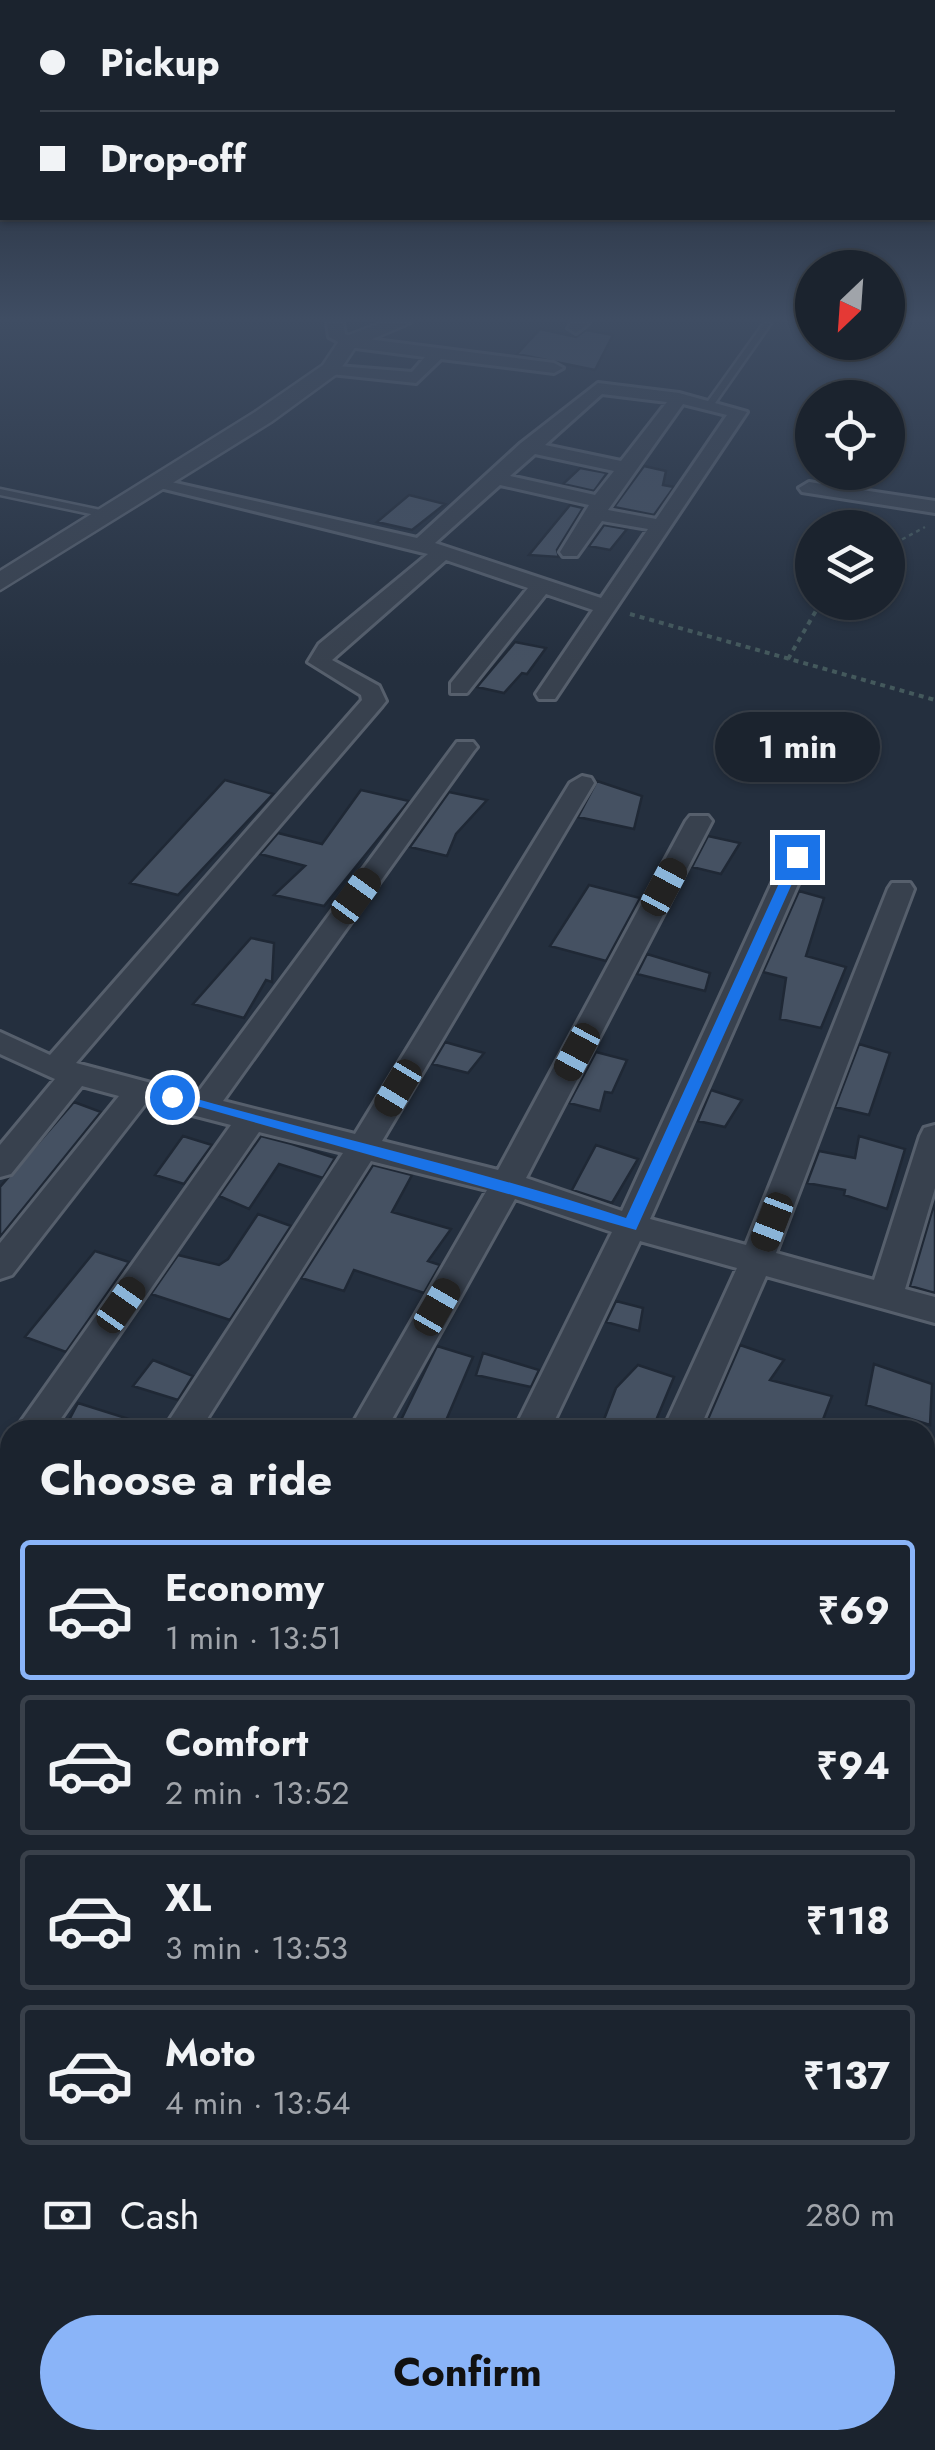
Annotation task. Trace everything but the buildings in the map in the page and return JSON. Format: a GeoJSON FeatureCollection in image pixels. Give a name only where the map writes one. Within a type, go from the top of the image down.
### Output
{"type":"FeatureCollection","features":[{"type":"Feature","properties":{"kind":"street"},"geometry":{"type":"LineString","coordinates":[[0,582],[229,437]]}},
{"type":"Feature","properties":{"kind":"street"},"geometry":{"type":"LineString","coordinates":[[0,1166],[65,1071],[374,701],[371,691],[320,662],[327,649],[539,437]]}},
{"type":"Feature","properties":{"kind":"street"},"geometry":{"type":"LineString","coordinates":[[570,552],[649,437]]}},
{"type":"Feature","properties":{"kind":"street"},"geometry":{"type":"LineString","coordinates":[[547,694],[721,437]]}},
{"type":"Feature","properties":{"kind":"street"},"geometry":{"type":"LineString","coordinates":[[528,447],[625,468]]}},
{"type":"Feature","properties":{"kind":"street"},"geometry":{"type":"LineString","coordinates":[[500,479],[663,526]]}},
{"type":"Feature","properties":{"kind":"street"},"geometry":{"type":"LineString","coordinates":[[158,485],[431,549],[609,608]]}},
{"type":"Feature","properties":{"kind":"street"},"geometry":{"type":"LineString","coordinates":[[823,490],[935,506]]}},
{"type":"Feature","properties":{"kind":"street"},"geometry":{"type":"LineString","coordinates":[[459,688],[542,585]]}},
{"type":"Feature","properties":{"kind":"street"},"geometry":{"type":"LineString","coordinates":[[204,1106],[465,747]]}},
{"type":"Feature","properties":{"kind":"street"},"geometry":{"type":"LineString","coordinates":[[187,1420],[361,1150],[582,783]]}},
{"type":"Feature","properties":{"kind":"street"},"geometry":{"type":"LineString","coordinates":[[373,1420],[507,1184],[700,821]]}},
{"type":"Feature","properties":{"kind":"street"},"geometry":{"type":"LineString","coordinates":[[537,1420],[631,1226],[797,857]]}},
{"type":"Feature","properties":{"kind":"street"},"geometry":{"type":"LineString","coordinates":[[686,1420],[757,1259],[902,889]]}},
{"type":"Feature","properties":{"kind":"street"},"geometry":{"type":"LineString","coordinates":[[5,1050],[65,1071],[253,1117],[361,1150],[507,1184],[631,1226],[935,1310]]}},
{"type":"Feature","properties":{"kind":"street"},"geometry":{"type":"LineString","coordinates":[[0,1266],[141,1089]]}},
{"type":"Feature","properties":{"kind":"street"},"geometry":{"type":"LineString","coordinates":[[40,1420],[253,1117]]}},
{"type":"Feature","properties":{"kind":"street"},"geometry":{"type":"LineString","coordinates":[[886,1296],[935,1136]]}},
{"type":"Feature","properties":{"kind":"lane"},"geometry":{"type":"LineString","coordinates":[[0,492],[110,515]]}},
{"type":"Feature","properties":{"kind":"path"},"geometry":{"type":"LineString","coordinates":[[905,538],[935,522]]}},
{"type":"Feature","properties":{"kind":"path"},"geometry":{"type":"LineString","coordinates":[[609,608],[935,700]]}},
{"type":"Feature","properties":{"kind":"path"},"geometry":{"type":"LineString","coordinates":[[788,659],[811,620]]}},
{"type":"Feature","properties":{"kind":"route"},"geometry":{"type":"LineString","coordinates":[[172,1097],[361,1150],[507,1184],[631,1226],[797,857]]}}]}
